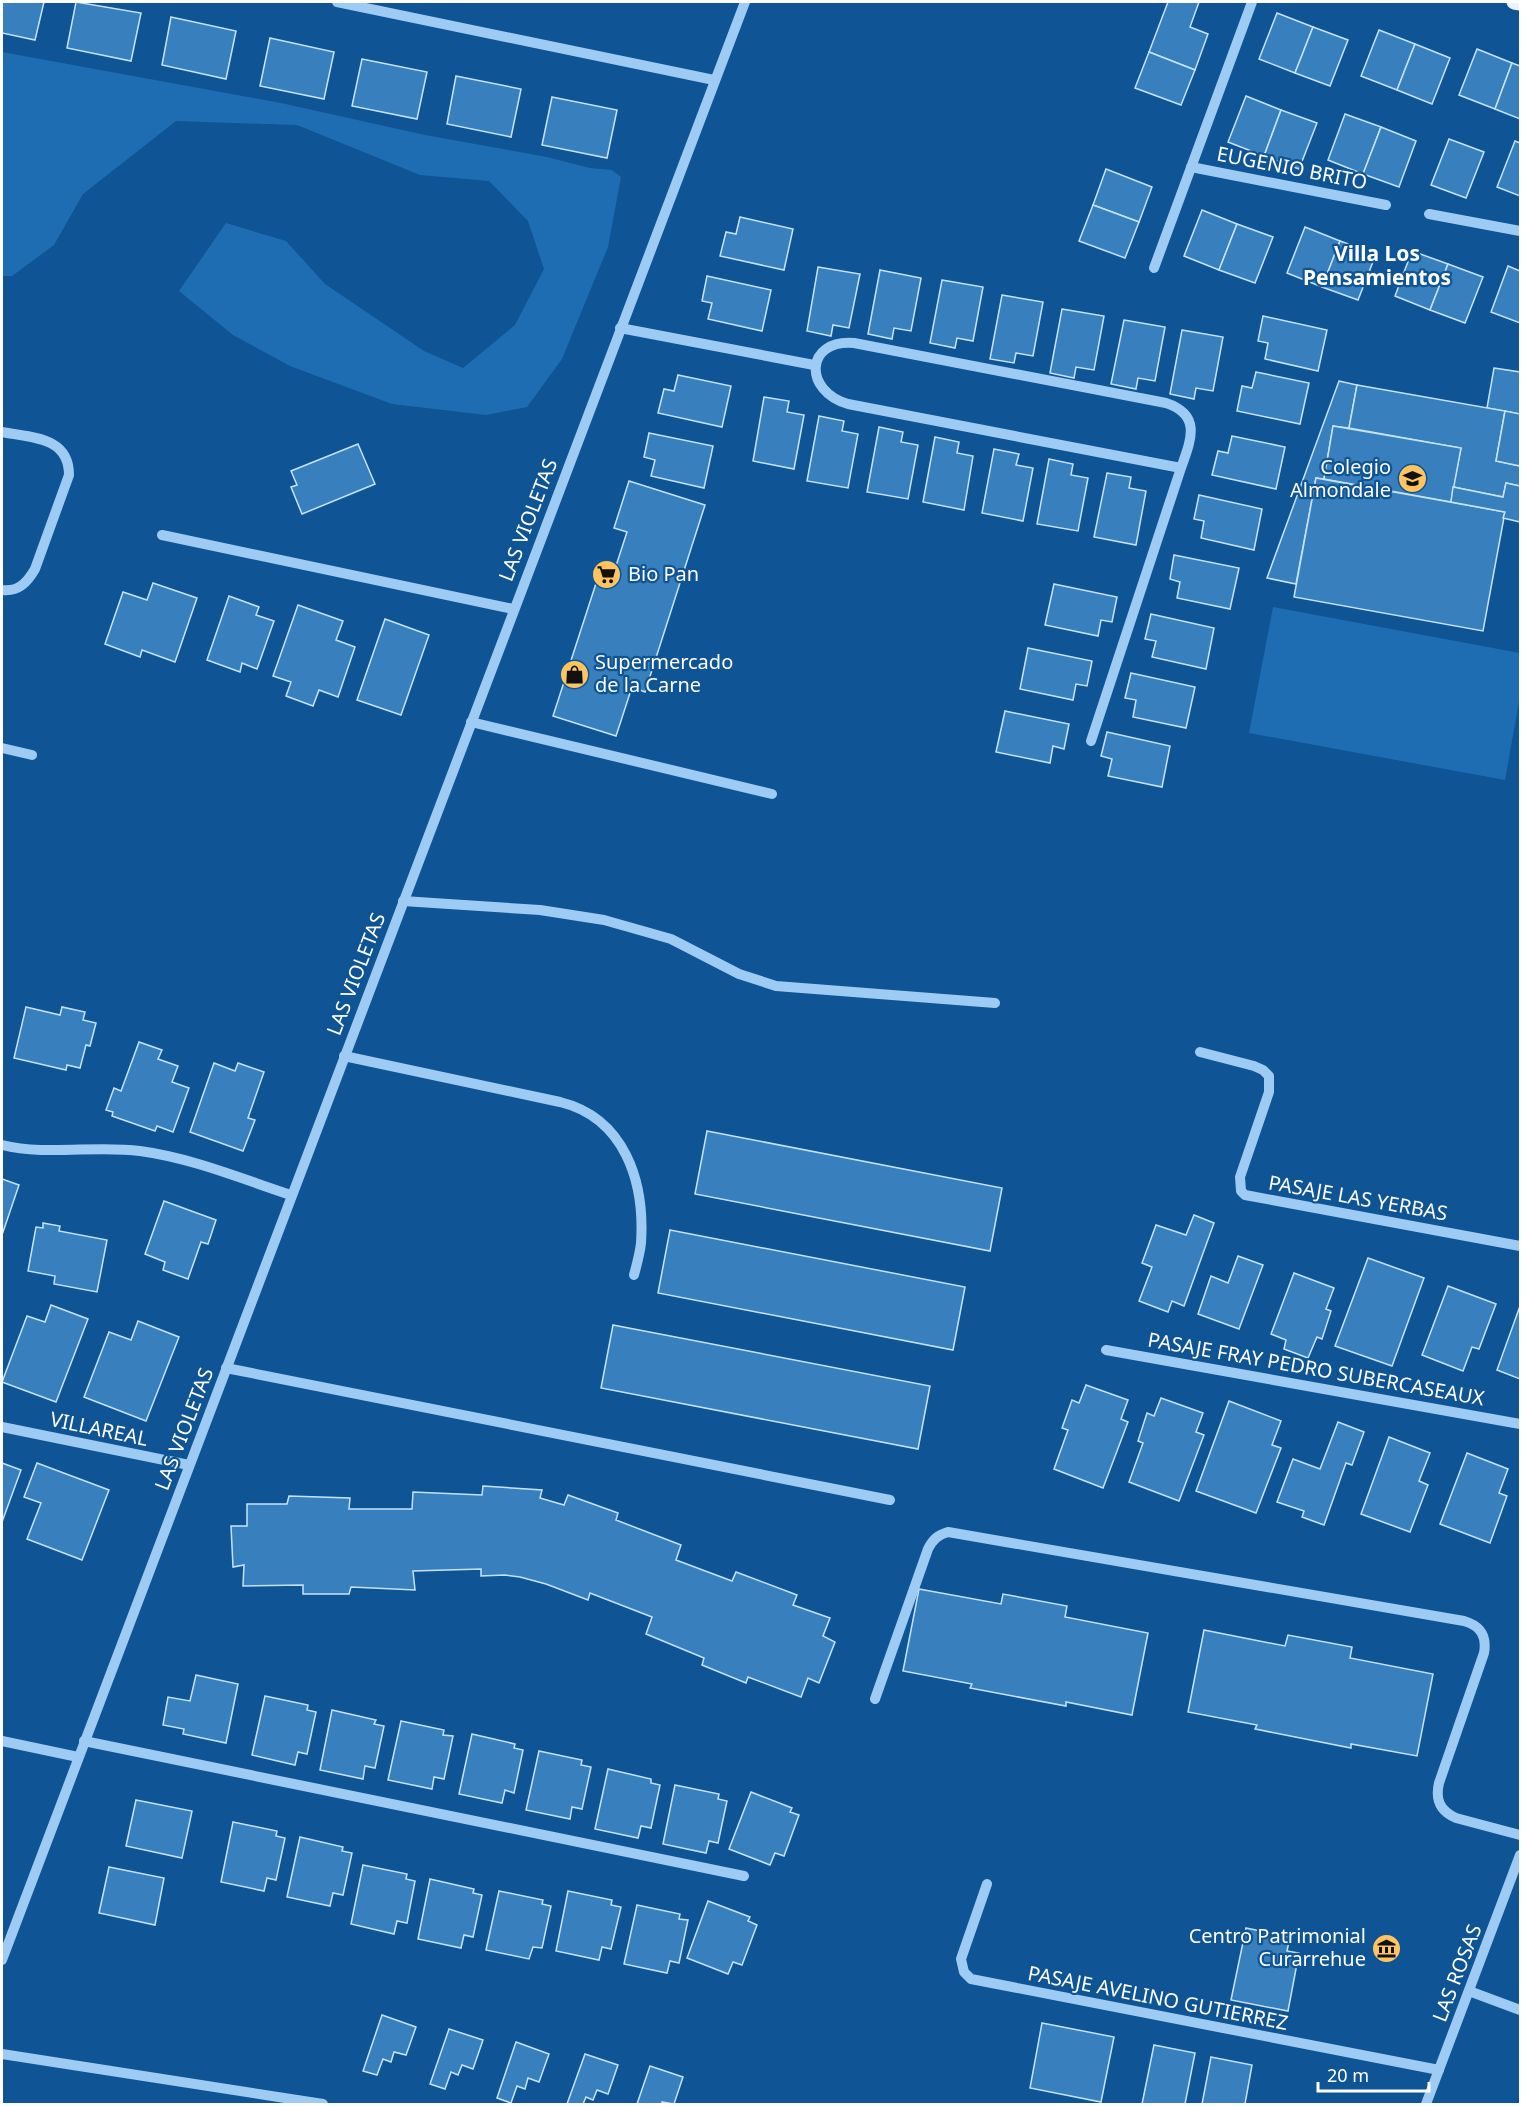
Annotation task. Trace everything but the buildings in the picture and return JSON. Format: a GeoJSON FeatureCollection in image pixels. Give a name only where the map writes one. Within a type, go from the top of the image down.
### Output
{"type":"FeatureCollection","features":[{"type":"Feature","properties":{"kind":"main road"},"geometry":{"type":"LineString","coordinates":[[1514,2],[1521,3]]}},
{"type":"Feature","properties":{"kind":"street"},"geometry":{"type":"LineString","coordinates":[[337,2],[714,80]]}},
{"type":"Feature","properties":{"kind":"street","name":"LAS VIOLETAS"},"geometry":{"type":"LineString","coordinates":[[2,1960],[745,2]]}},
{"type":"Feature","properties":{"kind":"street"},"geometry":{"type":"LineString","coordinates":[[1154,268],[1252,2]]}},
{"type":"Feature","properties":{"kind":"street","name":"EUGENIO BRITO"},"geometry":{"type":"LineString","coordinates":[[1191,167],[1386,205]]}},
{"type":"Feature","properties":{"kind":"street"},"geometry":{"type":"LineString","coordinates":[[1430,214],[1521,231]]}},
{"type":"Feature","properties":{"kind":"street"},"geometry":{"type":"LineString","coordinates":[[620,328],[814,365]]}},
{"type":"Feature","properties":{"kind":"street"},"geometry":{"type":"LineString","coordinates":[[1091,741],[1190,442],[1192,429],[1188,416],[1179,407],[1167,403],[854,343],[836,344],[828,348],[814,365],[821,388],[838,401],[848,404],[1181,468]]}},
{"type":"Feature","properties":{"kind":"street"},"geometry":{"type":"LineString","coordinates":[[2,432],[56,445],[64,453],[69,464],[69,476],[29,581],[18,588],[2,590]]}},
{"type":"Feature","properties":{"kind":"street"},"geometry":{"type":"LineString","coordinates":[[162,535],[513,609]]}},
{"type":"Feature","properties":{"kind":"street"},"geometry":{"type":"LineString","coordinates":[[471,722],[772,794]]}},
{"type":"Feature","properties":{"kind":"street"},"geometry":{"type":"LineString","coordinates":[[2,748],[32,755]]}},
{"type":"Feature","properties":{"kind":"street"},"geometry":{"type":"LineString","coordinates":[[403,901],[540,910],[604,920],[671,939],[739,974],[776,986],[995,1003]]}},
{"type":"Feature","properties":{"kind":"street","name":"PASAJE LAS YERBAS"},"geometry":{"type":"LineString","coordinates":[[1200,1052],[1254,1066],[1269,1076],[1269,1092],[1240,1177],[1241,1191],[1245,1195],[1521,1246]]}},
{"type":"Feature","properties":{"kind":"street"},"geometry":{"type":"LineString","coordinates":[[344,1056],[560,1102],[577,1106],[592,1114],[608,1127],[620,1144],[637,1185],[641,1215],[641,1245],[634,1275]]}},
{"type":"Feature","properties":{"kind":"street"},"geometry":{"type":"LineString","coordinates":[[2,1145],[34,1151],[119,1149],[142,1151],[187,1161],[291,1195]]}},
{"type":"Feature","properties":{"kind":"street","name":"PASAJE FRAY PEDRO SUBERCASEAUX"},"geometry":{"type":"LineString","coordinates":[[1106,1350],[1521,1424]]}},
{"type":"Feature","properties":{"kind":"street"},"geometry":{"type":"LineString","coordinates":[[226,1368],[890,1500]]}},
{"type":"Feature","properties":{"kind":"street","name":"VILLAREAL"},"geometry":{"type":"LineString","coordinates":[[2,1427],[189,1466]]}},
{"type":"Feature","properties":{"kind":"street"},"geometry":{"type":"LineString","coordinates":[[875,1699],[928,1549],[933,1540],[948,1532],[1464,1621],[1478,1628],[1486,1643],[1436,1793],[1438,1804],[1449,1815],[1456,1818],[1521,1835]]}},
{"type":"Feature","properties":{"kind":"street"},"geometry":{"type":"LineString","coordinates":[[2,1741],[78,1757]]}},
{"type":"Feature","properties":{"kind":"street"},"geometry":{"type":"LineString","coordinates":[[84,1741],[744,1876]]}},
{"type":"Feature","properties":{"kind":"street","name":"LAS ROSAS"},"geometry":{"type":"LineString","coordinates":[[1426,2104],[1521,1855]]}},
{"type":"Feature","properties":{"kind":"street","name":"PASAJE AVELINO GUTIERREZ"},"geometry":{"type":"LineString","coordinates":[[987,1884],[961,1959],[964,1972],[971,1979],[1439,2070]]}},
{"type":"Feature","properties":{"kind":"street"},"geometry":{"type":"LineString","coordinates":[[1469,1991],[1521,2010]]}},
{"type":"Feature","properties":{"kind":"street"},"geometry":{"type":"LineString","coordinates":[[2,2054],[323,2104]]}},
{"type":"Feature","properties":{"kind":"shaded area"},"geometry":{"type":"Polygon","coordinates":[[[2,52],[281,103],[425,135],[547,157],[590,168],[612,170],[621,177],[608,247],[562,359],[527,407],[486,415],[392,404],[290,366],[233,335],[179,291],[226,223],[286,241],[325,284],[424,351],[463,368],[515,325],[544,269],[528,221],[489,181],[420,175],[297,125],[176,121],[83,194],[54,245],[12,276],[2,276],[2,52]]]}},
{"type":"Feature","properties":{"kind":"shaded area"},"geometry":{"type":"Polygon","coordinates":[[[1273,607],[1520,653],[1520,696],[1505,780],[1249,733],[1273,607]]]}},
{"type":"Feature","properties":{"kind":"place","name":"Colegio Almondale"},"geometry":{"type":"Point","coordinates":[1412,479]}},
{"type":"Feature","properties":{"kind":"place","name":"Bio Pan"},"geometry":{"type":"Point","coordinates":[607,574]}},
{"type":"Feature","properties":{"kind":"place","name":"Supermercado de la Carne"},"geometry":{"type":"Point","coordinates":[574,674]}},
{"type":"Feature","properties":{"kind":"place","name":"Centro Patrimonial Curarrehue"},"geometry":{"type":"Point","coordinates":[1387,1948]}},
{"type":"Feature","properties":{"kind":"district","name":"Villa Los Pensamientos"},"geometry":{"type":"Point","coordinates":[1377,266]}}]}
